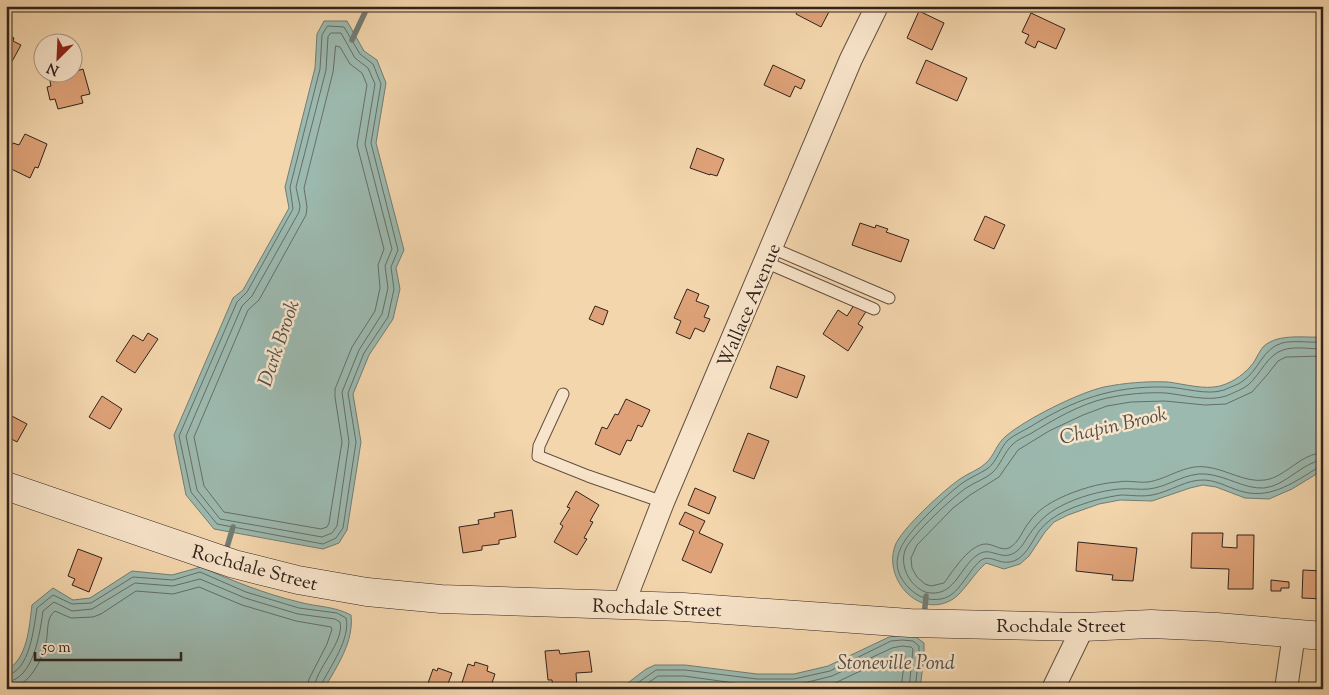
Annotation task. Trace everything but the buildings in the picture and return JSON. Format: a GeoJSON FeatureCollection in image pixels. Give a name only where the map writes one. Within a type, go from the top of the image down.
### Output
{"type":"FeatureCollection","features":[{"type":"Feature","properties":{"kind":"street","name":"Wallace Avenue"},"geometry":{"type":"LineString","coordinates":[[623,605],[663,502],[851,59],[877,6]]}},
{"type":"Feature","properties":{"kind":"street","name":"Rochdale Street"},"geometry":{"type":"LineString","coordinates":[[6,486],[225,561],[298,580],[367,592],[441,599],[683,606],[910,623],[1083,627],[1151,624],[1323,636]]}},
{"type":"Feature","properties":{"kind":"street"},"geometry":{"type":"LineString","coordinates":[[1053,689],[1083,627]]}},
{"type":"Feature","properties":{"kind":"street"},"geometry":{"type":"LineString","coordinates":[[1286,689],[1294,634]]}},
{"type":"Feature","properties":{"kind":"lane"},"geometry":{"type":"LineString","coordinates":[[769,255],[889,298]]}},
{"type":"Feature","properties":{"kind":"lane"},"geometry":{"type":"LineString","coordinates":[[769,255],[874,308]]}},
{"type":"Feature","properties":{"kind":"lane"},"geometry":{"type":"LineString","coordinates":[[563,394],[540,446],[538,456],[588,476],[663,502]]}},
{"type":"Feature","properties":{"kind":"water"},"geometry":{"type":"Polygon","coordinates":[[[324,21],[347,21],[364,51],[377,60],[386,83],[376,143],[404,250],[396,268],[400,289],[393,319],[369,355],[353,394],[361,442],[347,530],[339,543],[323,549],[214,529],[186,495],[174,435],[233,298],[243,290],[289,208],[285,187],[315,68],[317,34],[324,21]]]}},
{"type":"Feature","properties":{"kind":"water"},"geometry":{"type":"Polygon","coordinates":[[[1292,337],[1323,337],[1323,470],[1292,489],[1269,499],[1245,498],[1216,487],[1203,485],[1152,501],[1120,500],[1099,504],[1054,522],[1029,556],[1020,564],[1004,569],[986,563],[957,596],[941,604],[928,604],[917,600],[907,593],[899,583],[894,572],[893,559],[895,546],[905,530],[944,491],[986,463],[1003,439],[1026,422],[1067,401],[1104,387],[1152,382],[1168,382],[1201,387],[1220,386],[1235,380],[1247,370],[1264,346],[1270,342],[1292,337]]]}},
{"type":"Feature","properties":{"kind":"water"},"geometry":{"type":"Polygon","coordinates":[[[201,567],[274,595],[338,610],[351,615],[350,635],[347,644],[339,663],[324,689],[6,689],[6,671],[19,658],[23,650],[28,633],[32,605],[53,588],[73,600],[90,598],[132,571],[172,575],[201,567]]]}},
{"type":"Feature","properties":{"kind":"water","name":"Stoneville Pond"},"geometry":{"type":"Polygon","coordinates":[[[902,635],[916,637],[924,643],[920,689],[620,689],[646,669],[655,665],[685,665],[757,674],[794,674],[828,666],[889,637],[902,635]]]}},
{"type":"Feature","properties":{"kind":"waterway","name":"Dark Brook"},"geometry":{"type":"LineString","coordinates":[[352,40],[368,6]]}},
{"type":"Feature","properties":{"kind":"waterway","name":"Dark Brook"},"geometry":{"type":"LineString","coordinates":[[225,554],[233,527]]}},
{"type":"Feature","properties":{"kind":"waterway","name":"Chapin Brook"},"geometry":{"type":"LineString","coordinates":[[924,617],[926,596]]}}]}
